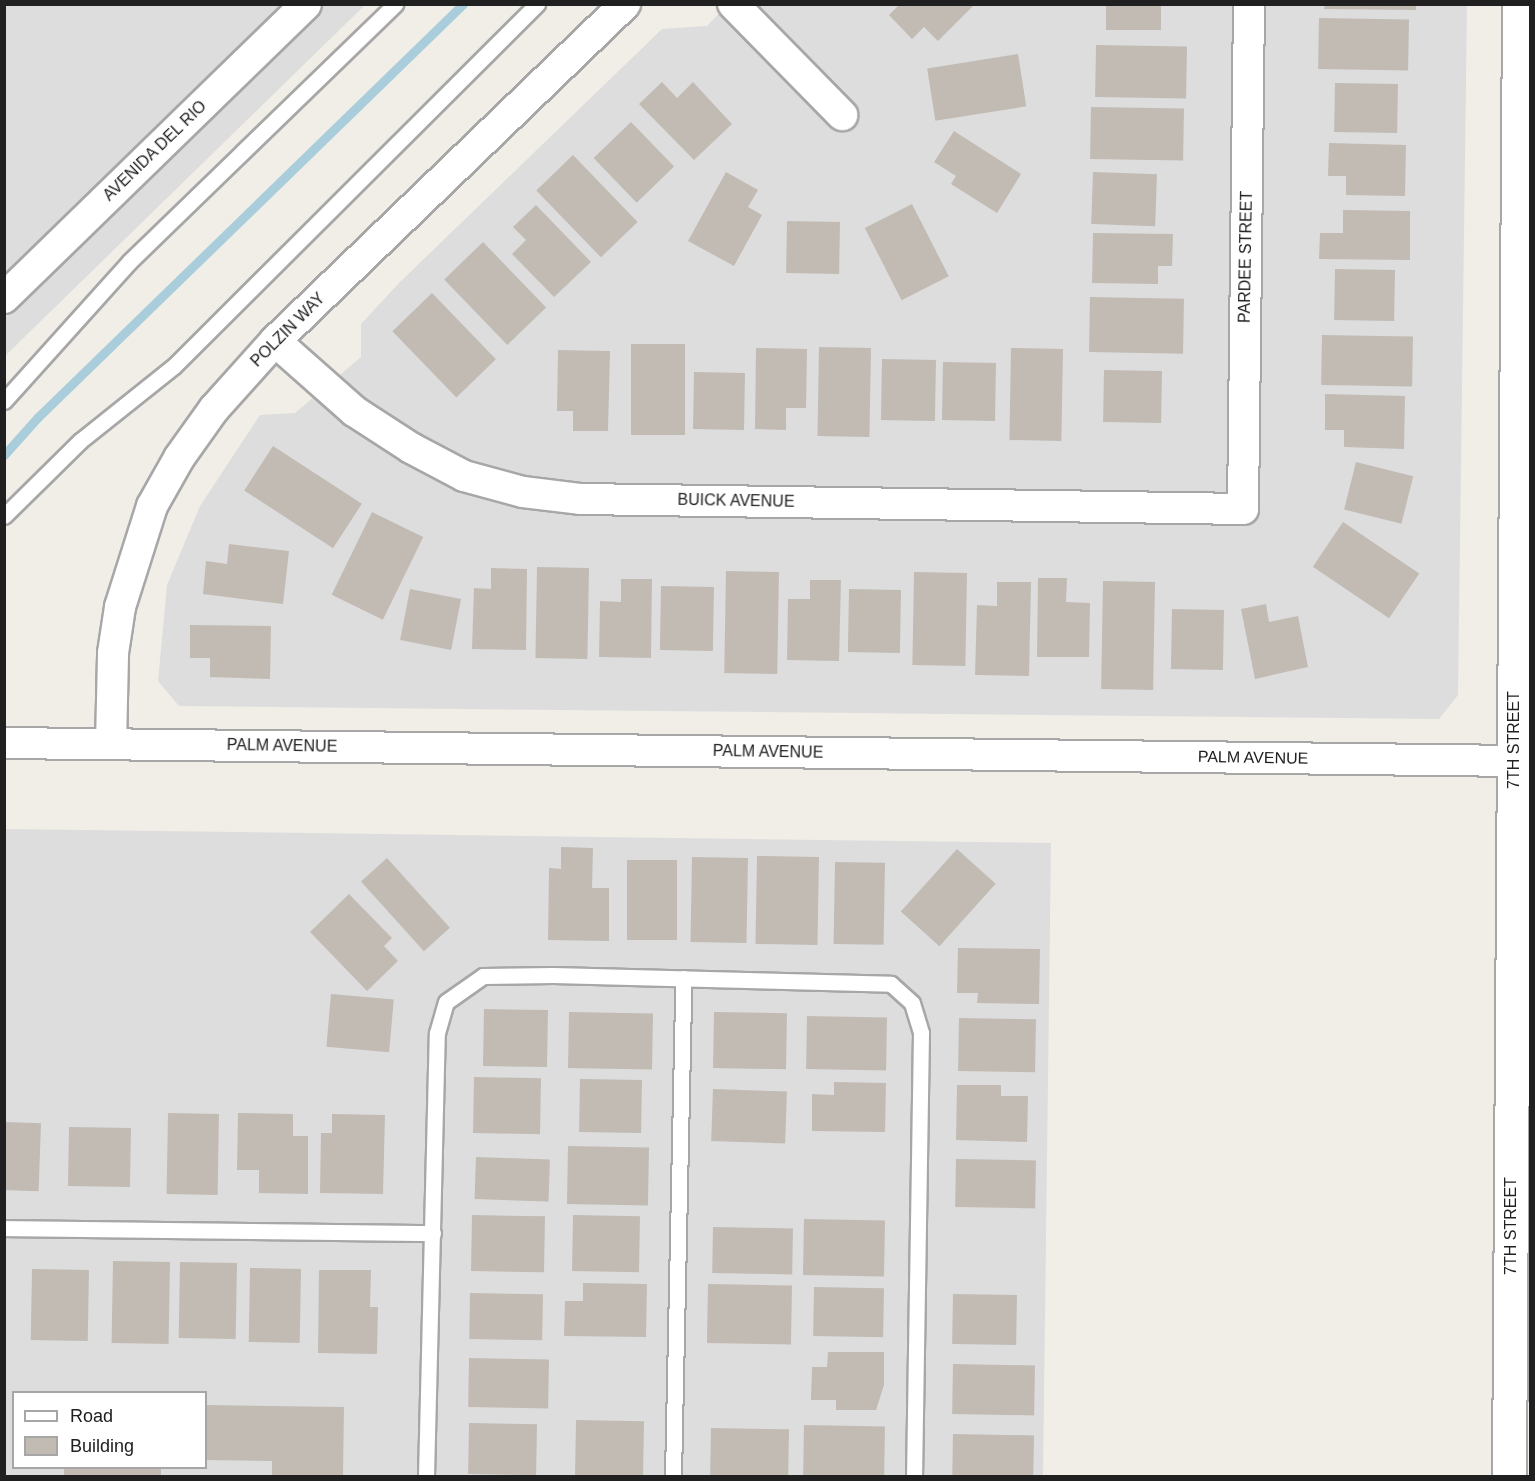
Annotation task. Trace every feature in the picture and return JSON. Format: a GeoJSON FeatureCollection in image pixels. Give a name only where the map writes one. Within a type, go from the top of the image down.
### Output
{"type":"FeatureCollection","features":[{"type":"Feature","properties":{"kind":"street","name":"AVENIDA DEL RIO"},"geometry":{"type":"LineString","coordinates":[[4,298],[306,4]]}},
{"type":"Feature","properties":{"kind":"street","name":"POLZIN WAY"},"geometry":{"type":"LineString","coordinates":[[111,744],[113,653],[120,607],[152,506],[179,458],[214,409],[275,341],[624,4]]}},
{"type":"Feature","properties":{"kind":"street"},"geometry":{"type":"LineString","coordinates":[[733,4],[842,115]]}},
{"type":"Feature","properties":{"kind":"street","name":"PARDEE STREET"},"geometry":{"type":"LineString","coordinates":[[1243,509],[1249,4]]}},
{"type":"Feature","properties":{"kind":"street","name":"7TH STREET"},"geometry":{"type":"LineString","coordinates":[[1509,1476],[1522,761],[1523,25]]}},
{"type":"Feature","properties":{"kind":"street","name":"BUICK AVENUE"},"geometry":{"type":"LineString","coordinates":[[275,341],[354,411],[411,448],[464,476],[523,492],[580,499],[1243,509]]}},
{"type":"Feature","properties":{"kind":"street","name":"PALM AVENUE"},"geometry":{"type":"LineString","coordinates":[[4,743],[1522,761]]}},
{"type":"Feature","properties":{"kind":"lane"},"geometry":{"type":"LineString","coordinates":[[4,401],[129,262],[395,4]]}},
{"type":"Feature","properties":{"kind":"lane"},"geometry":{"type":"LineString","coordinates":[[4,516],[80,441],[174,366],[537,4]]}},
{"type":"Feature","properties":{"kind":"lane"},"geometry":{"type":"LineString","coordinates":[[426,1476],[437,1033],[446,1002],[483,976],[683,978],[891,984],[912,1003],[921,1033],[914,1476]]}},
{"type":"Feature","properties":{"kind":"lane"},"geometry":{"type":"LineString","coordinates":[[673,1476],[683,978]]}},
{"type":"Feature","properties":{"kind":"lane"},"geometry":{"type":"LineString","coordinates":[[4,1228],[433,1233]]}},
{"type":"Feature","properties":{"kind":"shaded area"},"geometry":{"type":"Polygon","coordinates":[[[728,4],[1467,5],[1458,695],[1439,719],[179,706],[158,681],[167,585],[200,506],[260,415],[295,413],[361,357],[361,324],[400,282],[662,29],[707,26],[728,4]]]}},
{"type":"Feature","properties":{"kind":"shaded area"},"geometry":{"type":"Polygon","coordinates":[[[5,5],[365,5],[5,356],[5,5]]]}},
{"type":"Feature","properties":{"kind":"shaded area"},"geometry":{"type":"Polygon","coordinates":[[[5,829],[1051,843],[1043,1476],[5,1476],[5,829]]]}},
{"type":"Feature","properties":{"kind":"building"},"geometry":{"type":"Polygon","coordinates":[[[900,4],[975,4],[938,41],[924,27],[912,39],[889,15],[900,4]]]}},
{"type":"Feature","properties":{"kind":"building"},"geometry":{"type":"Polygon","coordinates":[[[1106,4],[1161,4],[1161,30],[1106,30],[1106,4]]]}},
{"type":"Feature","properties":{"kind":"building"},"geometry":{"type":"Polygon","coordinates":[[[1325,4],[1416,4],[1416,10],[1324,9],[1325,4]]]}},
{"type":"Feature","properties":{"kind":"building"},"geometry":{"type":"Polygon","coordinates":[[[1319,18],[1409,20],[1408,71],[1318,69],[1319,18]]]}},
{"type":"Feature","properties":{"kind":"building"},"geometry":{"type":"Polygon","coordinates":[[[1096,45],[1187,47],[1186,99],[1095,97],[1096,45]]]}},
{"type":"Feature","properties":{"kind":"building"},"geometry":{"type":"Polygon","coordinates":[[[1018,54],[1026,106],[935,121],[927,68],[1018,54]]]}},
{"type":"Feature","properties":{"kind":"building"},"geometry":{"type":"Polygon","coordinates":[[[662,82],[677,98],[693,82],[732,124],[694,160],[639,104],[662,82]]]}},
{"type":"Feature","properties":{"kind":"building"},"geometry":{"type":"Polygon","coordinates":[[[1335,83],[1398,84],[1397,133],[1334,132],[1335,83]]]}},
{"type":"Feature","properties":{"kind":"building"},"geometry":{"type":"Polygon","coordinates":[[[1091,107],[1184,109],[1183,161],[1090,159],[1091,107]]]}},
{"type":"Feature","properties":{"kind":"building"},"geometry":{"type":"Polygon","coordinates":[[[631,122],[674,167],[637,203],[594,158],[631,122]]]}},
{"type":"Feature","properties":{"kind":"building"},"geometry":{"type":"Polygon","coordinates":[[[954,131],[1021,174],[997,213],[951,184],[956,176],[934,162],[954,131]]]}},
{"type":"Feature","properties":{"kind":"building"},"geometry":{"type":"Polygon","coordinates":[[[1329,143],[1406,145],[1405,196],[1346,195],[1346,176],[1328,176],[1329,143]]]}},
{"type":"Feature","properties":{"kind":"building"},"geometry":{"type":"Polygon","coordinates":[[[573,155],[638,222],[601,257],[536,190],[573,155]]]}},
{"type":"Feature","properties":{"kind":"building"},"geometry":{"type":"Polygon","coordinates":[[[726,172],[758,190],[748,207],[762,215],[734,266],[688,241],[726,172]]]}},
{"type":"Feature","properties":{"kind":"building"},"geometry":{"type":"Polygon","coordinates":[[[1093,172],[1157,174],[1155,226],[1091,224],[1093,172]]]}},
{"type":"Feature","properties":{"kind":"building"},"geometry":{"type":"Polygon","coordinates":[[[912,204],[949,276],[902,300],[865,228],[912,204]]]}},
{"type":"Feature","properties":{"kind":"building"},"geometry":{"type":"Polygon","coordinates":[[[536,205],[591,262],[554,297],[512,254],[526,240],[513,227],[536,205]]]}},
{"type":"Feature","properties":{"kind":"building"},"geometry":{"type":"Polygon","coordinates":[[[1343,210],[1410,211],[1410,260],[1319,259],[1320,233],[1343,233],[1343,210]]]}},
{"type":"Feature","properties":{"kind":"building"},"geometry":{"type":"Polygon","coordinates":[[[787,221],[840,222],[839,274],[786,273],[787,221]]]}},
{"type":"Feature","properties":{"kind":"building"},"geometry":{"type":"Polygon","coordinates":[[[1093,233],[1173,234],[1172,266],[1158,266],[1158,284],[1092,283],[1093,233]]]}},
{"type":"Feature","properties":{"kind":"building"},"geometry":{"type":"Polygon","coordinates":[[[483,242],[546,307],[507,345],[444,280],[483,242]]]}},
{"type":"Feature","properties":{"kind":"building"},"geometry":{"type":"Polygon","coordinates":[[[1335,269],[1395,270],[1394,321],[1334,320],[1335,269]]]}},
{"type":"Feature","properties":{"kind":"building"},"geometry":{"type":"Polygon","coordinates":[[[432,293],[496,359],[456,397],[392,331],[432,293]]]}},
{"type":"Feature","properties":{"kind":"building"},"geometry":{"type":"Polygon","coordinates":[[[1090,297],[1184,299],[1183,354],[1089,352],[1090,297]]]}},
{"type":"Feature","properties":{"kind":"building"},"geometry":{"type":"Polygon","coordinates":[[[1322,335],[1413,337],[1412,387],[1321,385],[1322,335]]]}},
{"type":"Feature","properties":{"kind":"building"},"geometry":{"type":"Polygon","coordinates":[[[631,344],[685,344],[685,435],[631,435],[631,344]]]}},
{"type":"Feature","properties":{"kind":"building"},"geometry":{"type":"Polygon","coordinates":[[[819,347],[871,348],[869,437],[817,436],[819,347]]]}},
{"type":"Feature","properties":{"kind":"building"},"geometry":{"type":"Polygon","coordinates":[[[756,348],[807,349],[806,408],[786,408],[786,430],[755,429],[756,348]]]}},
{"type":"Feature","properties":{"kind":"building"},"geometry":{"type":"Polygon","coordinates":[[[1011,348],[1063,349],[1061,441],[1009,440],[1011,348]]]}},
{"type":"Feature","properties":{"kind":"building"},"geometry":{"type":"Polygon","coordinates":[[[558,350],[610,351],[608,431],[573,431],[573,411],[557,411],[558,350]]]}},
{"type":"Feature","properties":{"kind":"building"},"geometry":{"type":"Polygon","coordinates":[[[882,359],[936,360],[935,421],[881,420],[882,359]]]}},
{"type":"Feature","properties":{"kind":"building"},"geometry":{"type":"Polygon","coordinates":[[[943,362],[996,363],[995,421],[942,420],[943,362]]]}},
{"type":"Feature","properties":{"kind":"building"},"geometry":{"type":"Polygon","coordinates":[[[1104,370],[1162,371],[1161,423],[1103,422],[1104,370]]]}},
{"type":"Feature","properties":{"kind":"building"},"geometry":{"type":"Polygon","coordinates":[[[694,372],[745,373],[744,430],[693,429],[694,372]]]}},
{"type":"Feature","properties":{"kind":"building"},"geometry":{"type":"Polygon","coordinates":[[[1325,394],[1405,396],[1404,449],[1344,447],[1344,430],[1325,430],[1325,394]]]}},
{"type":"Feature","properties":{"kind":"building"},"geometry":{"type":"Polygon","coordinates":[[[273,446],[362,504],[333,548],[244,490],[273,446]]]}},
{"type":"Feature","properties":{"kind":"building"},"geometry":{"type":"Polygon","coordinates":[[[1356,462],[1413,476],[1401,524],[1344,510],[1356,462]]]}},
{"type":"Feature","properties":{"kind":"building"},"geometry":{"type":"Polygon","coordinates":[[[372,512],[423,537],[383,620],[332,595],[372,512]]]}},
{"type":"Feature","properties":{"kind":"building"},"geometry":{"type":"Polygon","coordinates":[[[1343,522],[1419,573],[1389,618],[1313,567],[1343,522]]]}},
{"type":"Feature","properties":{"kind":"building"},"geometry":{"type":"Polygon","coordinates":[[[229,544],[289,551],[283,604],[203,594],[206,561],[227,564],[229,544]]]}},
{"type":"Feature","properties":{"kind":"building"},"geometry":{"type":"Polygon","coordinates":[[[537,567],[589,568],[587,659],[535,658],[537,567]]]}},
{"type":"Feature","properties":{"kind":"building"},"geometry":{"type":"Polygon","coordinates":[[[491,568],[527,569],[526,650],[472,649],[474,588],[491,589],[491,568]]]}},
{"type":"Feature","properties":{"kind":"building"},"geometry":{"type":"Polygon","coordinates":[[[726,571],[779,572],[777,674],[724,673],[726,571]]]}},
{"type":"Feature","properties":{"kind":"building"},"geometry":{"type":"Polygon","coordinates":[[[914,572],[967,573],[965,666],[912,665],[914,572]]]}},
{"type":"Feature","properties":{"kind":"building"},"geometry":{"type":"Polygon","coordinates":[[[1038,578],[1067,578],[1066,602],[1090,603],[1089,657],[1037,657],[1038,578]]]}},
{"type":"Feature","properties":{"kind":"building"},"geometry":{"type":"Polygon","coordinates":[[[621,579],[652,579],[651,658],[599,657],[600,601],[621,602],[621,579]]]}},
{"type":"Feature","properties":{"kind":"building"},"geometry":{"type":"Polygon","coordinates":[[[810,580],[841,580],[839,661],[787,660],[788,599],[810,599],[810,580]]]}},
{"type":"Feature","properties":{"kind":"building"},"geometry":{"type":"Polygon","coordinates":[[[1103,581],[1155,582],[1153,690],[1101,689],[1103,581]]]}},
{"type":"Feature","properties":{"kind":"building"},"geometry":{"type":"Polygon","coordinates":[[[997,582],[1031,582],[1029,676],[975,675],[977,605],[997,606],[997,582]]]}},
{"type":"Feature","properties":{"kind":"building"},"geometry":{"type":"Polygon","coordinates":[[[661,586],[714,587],[713,651],[660,650],[661,586]]]}},
{"type":"Feature","properties":{"kind":"building"},"geometry":{"type":"Polygon","coordinates":[[[410,589],[461,599],[451,650],[400,640],[410,589]]]}},
{"type":"Feature","properties":{"kind":"building"},"geometry":{"type":"Polygon","coordinates":[[[849,589],[901,590],[900,653],[848,652],[849,589]]]}},
{"type":"Feature","properties":{"kind":"building"},"geometry":{"type":"Polygon","coordinates":[[[1266,604],[1269,622],[1298,616],[1308,667],[1255,679],[1241,609],[1266,604]]]}},
{"type":"Feature","properties":{"kind":"building"},"geometry":{"type":"Polygon","coordinates":[[[1172,609],[1224,610],[1223,670],[1171,669],[1172,609]]]}},
{"type":"Feature","properties":{"kind":"building"},"geometry":{"type":"Polygon","coordinates":[[[190,625],[271,626],[270,679],[210,677],[210,658],[190,658],[190,625]]]}},
{"type":"Feature","properties":{"kind":"building"},"geometry":{"type":"Polygon","coordinates":[[[561,847],[593,848],[592,888],[609,888],[609,941],[548,940],[549,868],[561,869],[561,847]]]}},
{"type":"Feature","properties":{"kind":"building"},"geometry":{"type":"Polygon","coordinates":[[[957,849],[996,884],[939,946],[901,911],[957,849]]]}},
{"type":"Feature","properties":{"kind":"building"},"geometry":{"type":"Polygon","coordinates":[[[757,856],[819,857],[817,945],[755,944],[757,856]]]}},
{"type":"Feature","properties":{"kind":"building"},"geometry":{"type":"Polygon","coordinates":[[[692,857],[748,858],[747,943],[691,942],[692,857]]]}},
{"type":"Feature","properties":{"kind":"building"},"geometry":{"type":"Polygon","coordinates":[[[387,858],[450,928],[424,951],[361,881],[387,858]]]}},
{"type":"Feature","properties":{"kind":"building"},"geometry":{"type":"Polygon","coordinates":[[[627,860],[677,860],[677,940],[627,940],[627,860]]]}},
{"type":"Feature","properties":{"kind":"building"},"geometry":{"type":"Polygon","coordinates":[[[835,862],[885,863],[884,945],[834,944],[835,862]]]}},
{"type":"Feature","properties":{"kind":"building"},"geometry":{"type":"Polygon","coordinates":[[[349,894],[392,938],[384,946],[398,961],[367,991],[310,932],[349,894]]]}},
{"type":"Feature","properties":{"kind":"building"},"geometry":{"type":"Polygon","coordinates":[[[958,948],[1040,949],[1039,1004],[977,1003],[978,993],[957,993],[958,948]]]}},
{"type":"Feature","properties":{"kind":"building"},"geometry":{"type":"Polygon","coordinates":[[[331,994],[394,999],[389,1052],[326,1047],[331,994]]]}},
{"type":"Feature","properties":{"kind":"building"},"geometry":{"type":"Polygon","coordinates":[[[484,1009],[548,1010],[547,1067],[483,1066],[484,1009]]]}},
{"type":"Feature","properties":{"kind":"building"},"geometry":{"type":"Polygon","coordinates":[[[569,1012],[653,1013],[652,1069],[568,1068],[569,1012]]]}},
{"type":"Feature","properties":{"kind":"building"},"geometry":{"type":"Polygon","coordinates":[[[714,1012],[787,1013],[786,1069],[713,1068],[714,1012]]]}},
{"type":"Feature","properties":{"kind":"building"},"geometry":{"type":"Polygon","coordinates":[[[807,1016],[887,1017],[886,1070],[806,1069],[807,1016]]]}},
{"type":"Feature","properties":{"kind":"building"},"geometry":{"type":"Polygon","coordinates":[[[959,1018],[1036,1019],[1035,1072],[958,1071],[959,1018]]]}},
{"type":"Feature","properties":{"kind":"building"},"geometry":{"type":"Polygon","coordinates":[[[474,1077],[541,1078],[540,1134],[473,1133],[474,1077]]]}},
{"type":"Feature","properties":{"kind":"building"},"geometry":{"type":"Polygon","coordinates":[[[580,1079],[642,1080],[641,1133],[579,1132],[580,1079]]]}},
{"type":"Feature","properties":{"kind":"building"},"geometry":{"type":"Polygon","coordinates":[[[834,1082],[886,1083],[885,1132],[812,1131],[812,1094],[834,1095],[834,1082]]]}},
{"type":"Feature","properties":{"kind":"building"},"geometry":{"type":"Polygon","coordinates":[[[957,1085],[1001,1085],[1001,1096],[1028,1096],[1027,1142],[956,1140],[957,1085]]]}},
{"type":"Feature","properties":{"kind":"building"},"geometry":{"type":"Polygon","coordinates":[[[713,1089],[787,1092],[785,1144],[711,1141],[713,1089]]]}},
{"type":"Feature","properties":{"kind":"building"},"geometry":{"type":"Polygon","coordinates":[[[168,1113],[219,1114],[218,1195],[167,1194],[168,1113]]]}},
{"type":"Feature","properties":{"kind":"building"},"geometry":{"type":"Polygon","coordinates":[[[238,1113],[293,1114],[293,1136],[308,1136],[308,1194],[259,1193],[259,1170],[237,1170],[238,1113]]]}},
{"type":"Feature","properties":{"kind":"building"},"geometry":{"type":"Polygon","coordinates":[[[332,1114],[385,1115],[383,1194],[320,1193],[321,1133],[332,1133],[332,1114]]]}},
{"type":"Feature","properties":{"kind":"building"},"geometry":{"type":"Polygon","coordinates":[[[4,1122],[41,1123],[39,1191],[4,1190],[4,1122]]]}},
{"type":"Feature","properties":{"kind":"building"},"geometry":{"type":"Polygon","coordinates":[[[69,1127],[131,1128],[130,1187],[68,1186],[69,1127]]]}},
{"type":"Feature","properties":{"kind":"building"},"geometry":{"type":"Polygon","coordinates":[[[568,1146],[649,1147],[648,1205],[567,1204],[568,1146]]]}},
{"type":"Feature","properties":{"kind":"building"},"geometry":{"type":"Polygon","coordinates":[[[476,1157],[550,1160],[548,1202],[475,1199],[476,1157]]]}},
{"type":"Feature","properties":{"kind":"building"},"geometry":{"type":"Polygon","coordinates":[[[956,1159],[1036,1160],[1035,1208],[955,1207],[956,1159]]]}},
{"type":"Feature","properties":{"kind":"building"},"geometry":{"type":"Polygon","coordinates":[[[472,1215],[545,1216],[544,1272],[471,1271],[472,1215]]]}},
{"type":"Feature","properties":{"kind":"building"},"geometry":{"type":"Polygon","coordinates":[[[573,1215],[640,1216],[639,1272],[572,1271],[573,1215]]]}},
{"type":"Feature","properties":{"kind":"building"},"geometry":{"type":"Polygon","coordinates":[[[804,1219],[885,1220],[884,1276],[803,1275],[804,1219]]]}},
{"type":"Feature","properties":{"kind":"building"},"geometry":{"type":"Polygon","coordinates":[[[713,1227],[793,1228],[792,1274],[712,1273],[713,1227]]]}},
{"type":"Feature","properties":{"kind":"building"},"geometry":{"type":"Polygon","coordinates":[[[113,1261],[170,1262],[169,1344],[112,1343],[113,1261]]]}},
{"type":"Feature","properties":{"kind":"building"},"geometry":{"type":"Polygon","coordinates":[[[180,1262],[237,1263],[236,1339],[179,1338],[180,1262]]]}},
{"type":"Feature","properties":{"kind":"building"},"geometry":{"type":"Polygon","coordinates":[[[250,1268],[301,1269],[300,1343],[249,1342],[250,1268]]]}},
{"type":"Feature","properties":{"kind":"building"},"geometry":{"type":"Polygon","coordinates":[[[32,1269],[89,1270],[88,1341],[31,1340],[32,1269]]]}},
{"type":"Feature","properties":{"kind":"building"},"geometry":{"type":"Polygon","coordinates":[[[319,1270],[371,1270],[370,1307],[378,1307],[377,1354],[318,1353],[319,1270]]]}},
{"type":"Feature","properties":{"kind":"building"},"geometry":{"type":"Polygon","coordinates":[[[583,1283],[647,1284],[646,1337],[564,1336],[565,1301],[583,1301],[583,1283]]]}},
{"type":"Feature","properties":{"kind":"building"},"geometry":{"type":"Polygon","coordinates":[[[708,1284],[792,1285],[791,1344],[707,1343],[708,1284]]]}},
{"type":"Feature","properties":{"kind":"building"},"geometry":{"type":"Polygon","coordinates":[[[814,1287],[884,1288],[883,1337],[813,1336],[814,1287]]]}},
{"type":"Feature","properties":{"kind":"building"},"geometry":{"type":"Polygon","coordinates":[[[470,1293],[543,1294],[542,1340],[469,1339],[470,1293]]]}},
{"type":"Feature","properties":{"kind":"building"},"geometry":{"type":"Polygon","coordinates":[[[953,1294],[1017,1295],[1016,1345],[952,1344],[953,1294]]]}},
{"type":"Feature","properties":{"kind":"building"},"geometry":{"type":"Polygon","coordinates":[[[828,1352],[884,1352],[884,1385],[876,1410],[836,1410],[836,1400],[811,1400],[812,1367],[827,1367],[828,1352]]]}},
{"type":"Feature","properties":{"kind":"building"},"geometry":{"type":"Polygon","coordinates":[[[469,1358],[549,1359],[548,1408],[468,1407],[469,1358]]]}},
{"type":"Feature","properties":{"kind":"building"},"geometry":{"type":"Polygon","coordinates":[[[953,1364],[1035,1365],[1034,1415],[952,1414],[953,1364]]]}},
{"type":"Feature","properties":{"kind":"building"},"geometry":{"type":"Polygon","coordinates":[[[207,1405],[344,1407],[343,1476],[272,1476],[272,1461],[207,1460],[207,1405]]]}},
{"type":"Feature","properties":{"kind":"building"},"geometry":{"type":"Polygon","coordinates":[[[576,1420],[644,1421],[643,1476],[575,1476],[576,1420]]]}},
{"type":"Feature","properties":{"kind":"building"},"geometry":{"type":"Polygon","coordinates":[[[469,1423],[537,1424],[536,1475],[468,1474],[469,1423]]]}},
{"type":"Feature","properties":{"kind":"building"},"geometry":{"type":"Polygon","coordinates":[[[804,1425],[885,1426],[884,1476],[803,1476],[804,1425]]]}},
{"type":"Feature","properties":{"kind":"building"},"geometry":{"type":"Polygon","coordinates":[[[711,1428],[789,1429],[788,1476],[710,1475],[711,1428]]]}},
{"type":"Feature","properties":{"kind":"building"},"geometry":{"type":"Polygon","coordinates":[[[953,1434],[1034,1435],[1033,1476],[952,1476],[953,1434]]]}},
{"type":"Feature","properties":{"kind":"building"},"geometry":{"type":"Polygon","coordinates":[[[64,1469],[161,1469],[161,1476],[64,1476],[64,1469]]]}},
{"type":"Feature","properties":{"kind":"waterway"},"geometry":{"type":"LineString","coordinates":[[4,455],[37,418],[463,4]]}}]}
